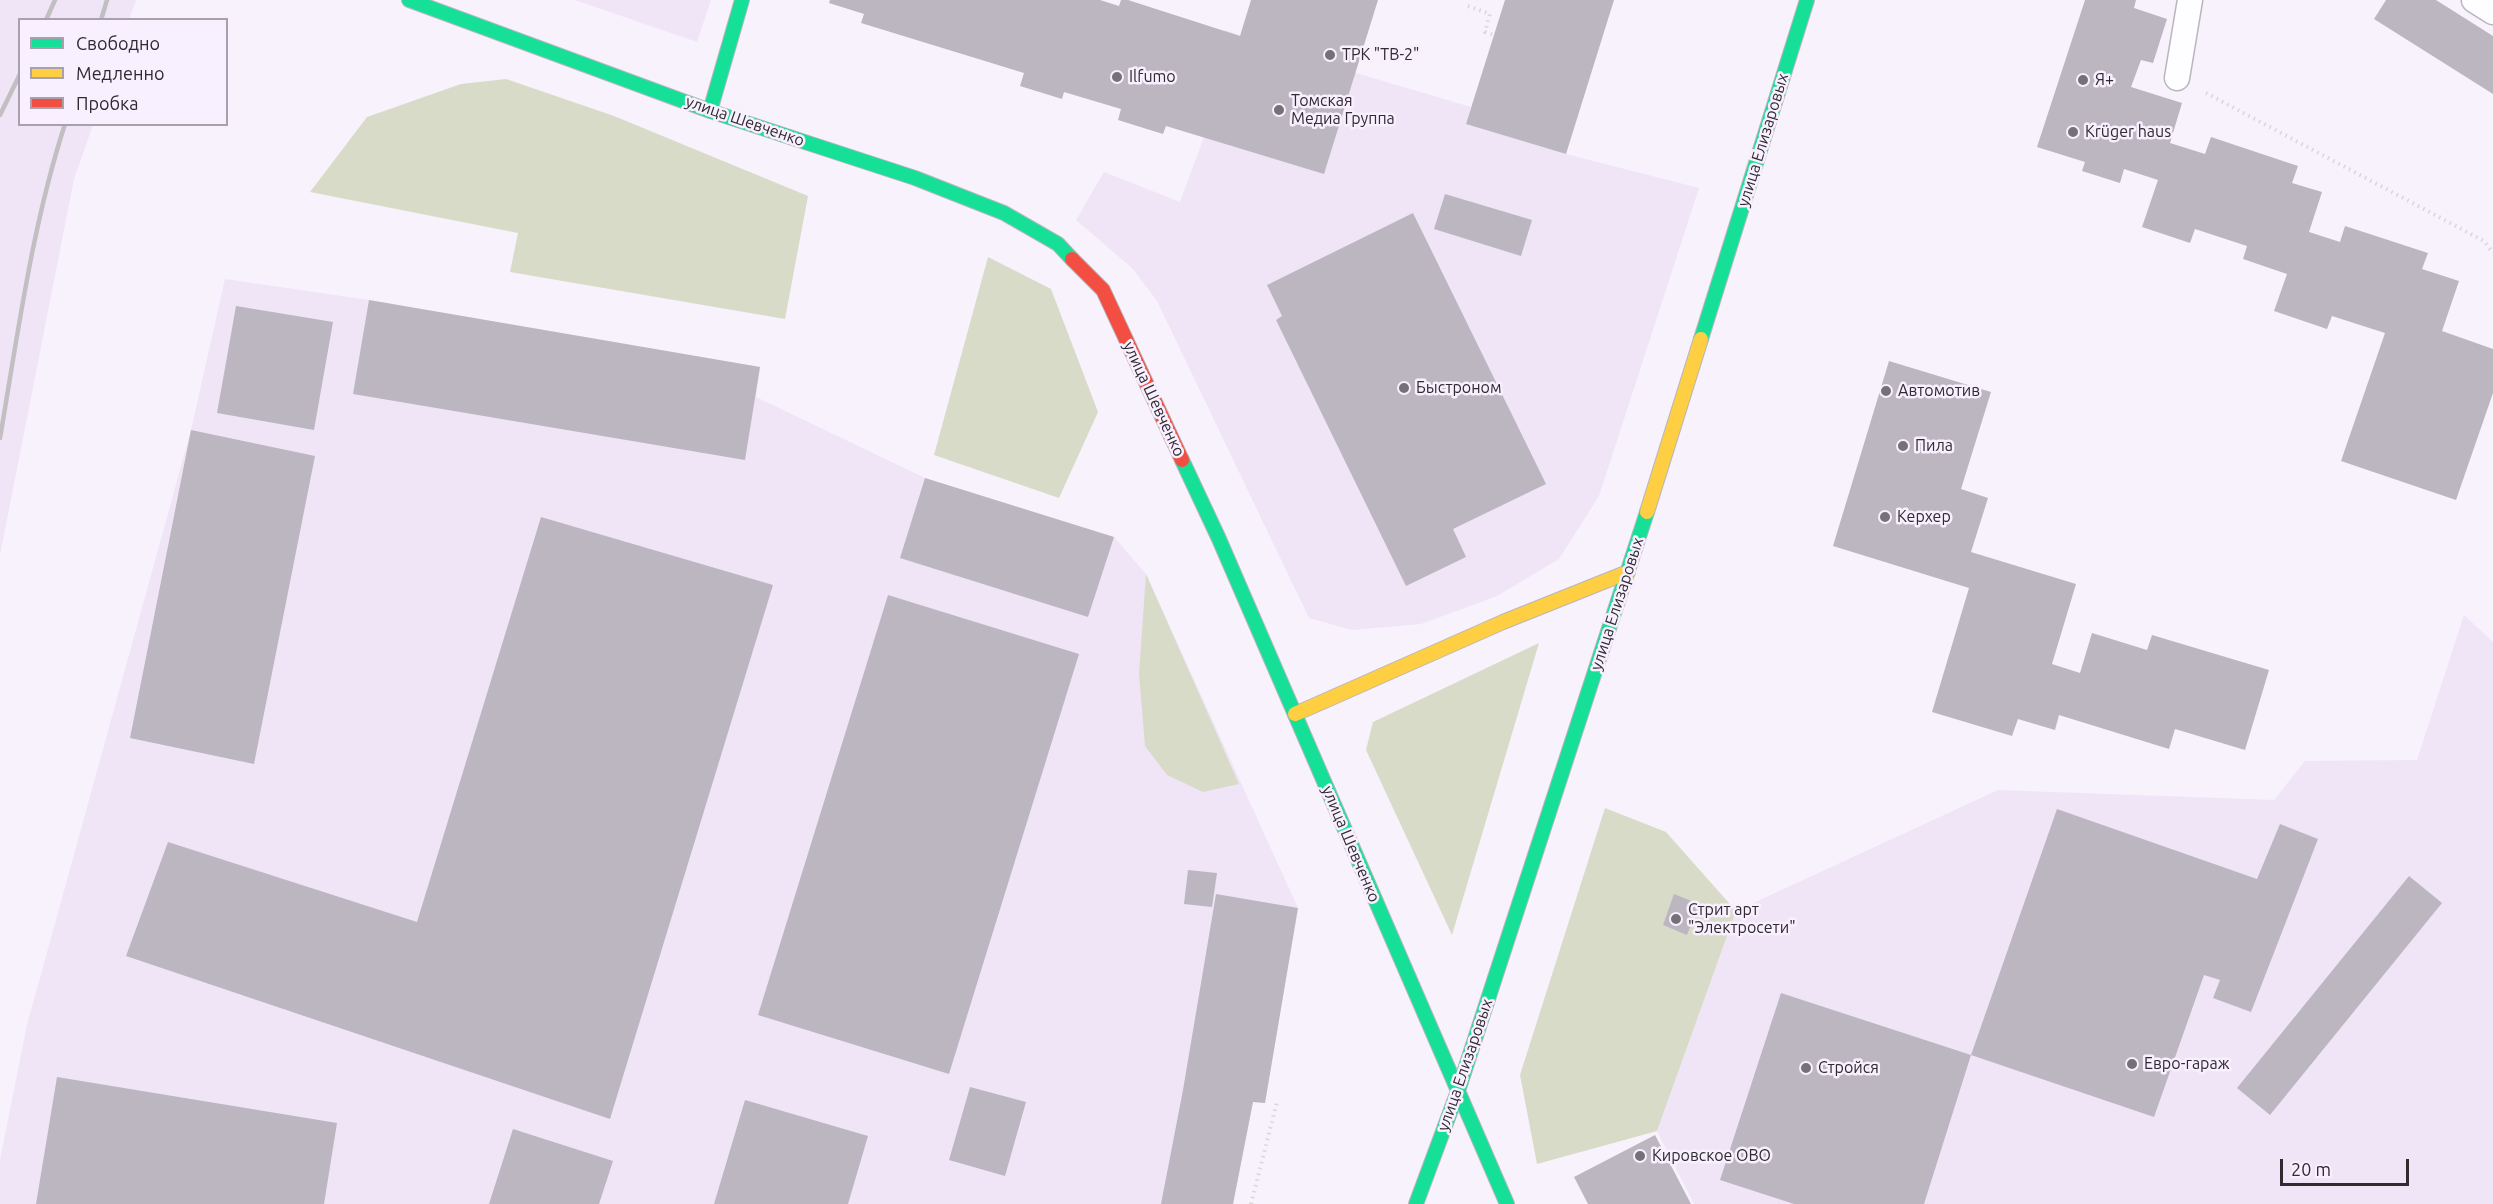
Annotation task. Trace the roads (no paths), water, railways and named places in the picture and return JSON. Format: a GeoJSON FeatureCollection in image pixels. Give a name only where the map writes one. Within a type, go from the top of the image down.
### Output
{"type":"FeatureCollection","features":[{"type":"Feature","properties":{"kind":"street","name":"улица Шевченко"},"geometry":{"type":"LineString","coordinates":[[409,0],[710,111],[915,178],[1004,213],[1058,244],[1102,290],[1219,539],[1507,1204]]}},
{"type":"Feature","properties":{"kind":"street"},"geometry":{"type":"LineString","coordinates":[[710,111],[742,0]]}},
{"type":"Feature","properties":{"kind":"street","name":"улица Елизаровых"},"geometry":{"type":"LineString","coordinates":[[1416,1204],[1458,1090],[1628,572],[1807,0]]}},
{"type":"Feature","properties":{"kind":"street"},"geometry":{"type":"LineString","coordinates":[[1295,714],[1503,622],[1628,572]]}},
{"type":"Feature","properties":{"kind":"lane"},"geometry":{"type":"LineString","coordinates":[[2177,78],[2190,0]]}},
{"type":"Feature","properties":{"kind":"lane"},"geometry":{"type":"LineString","coordinates":[[2474,0],[2493,12]]}},
{"type":"Feature","properties":{"kind":"railway"},"geometry":{"type":"LineString","coordinates":[[47,18],[55,0]]}},
{"type":"Feature","properties":{"kind":"railway"},"geometry":{"type":"LineString","coordinates":[[102,18],[107,0]]}},
{"type":"Feature","properties":{"kind":"railway"},"geometry":{"type":"LineString","coordinates":[[0,115],[18,78]]}},
{"type":"Feature","properties":{"kind":"railway"},"geometry":{"type":"LineString","coordinates":[[0,438],[43,201],[64,126]]}},
{"type":"Feature","properties":{"kind":"place","name":"ТРК \"ТВ-2\""},"geometry":{"type":"Point","coordinates":[1330,55]}},
{"type":"Feature","properties":{"kind":"place","name":"Ilfumo"},"geometry":{"type":"Point","coordinates":[1117,77]}},
{"type":"Feature","properties":{"kind":"place","name":"Я+"},"geometry":{"type":"Point","coordinates":[2083,80]}},
{"type":"Feature","properties":{"kind":"place","name":"Томская Медиа Группа"},"geometry":{"type":"Point","coordinates":[1279,110]}},
{"type":"Feature","properties":{"kind":"place","name":"Krüger haus"},"geometry":{"type":"Point","coordinates":[2073,132]}},
{"type":"Feature","properties":{"kind":"place","name":"Быстроном"},"geometry":{"type":"Point","coordinates":[1404,388]}},
{"type":"Feature","properties":{"kind":"place","name":"Автомотив"},"geometry":{"type":"Point","coordinates":[1886,391]}},
{"type":"Feature","properties":{"kind":"place","name":"Пила"},"geometry":{"type":"Point","coordinates":[1903,446]}},
{"type":"Feature","properties":{"kind":"place","name":"Керхер"},"geometry":{"type":"Point","coordinates":[1885,517]}},
{"type":"Feature","properties":{"kind":"place","name":"Стрит арт \"Электросети\""},"geometry":{"type":"Point","coordinates":[1676,919]}},
{"type":"Feature","properties":{"kind":"place","name":"Евро-гараж"},"geometry":{"type":"Point","coordinates":[2132,1064]}},
{"type":"Feature","properties":{"kind":"place","name":"Стройся"},"geometry":{"type":"Point","coordinates":[1806,1068]}},
{"type":"Feature","properties":{"kind":"place","name":"Кировское ОВО"},"geometry":{"type":"Point","coordinates":[1640,1156]}}]}
